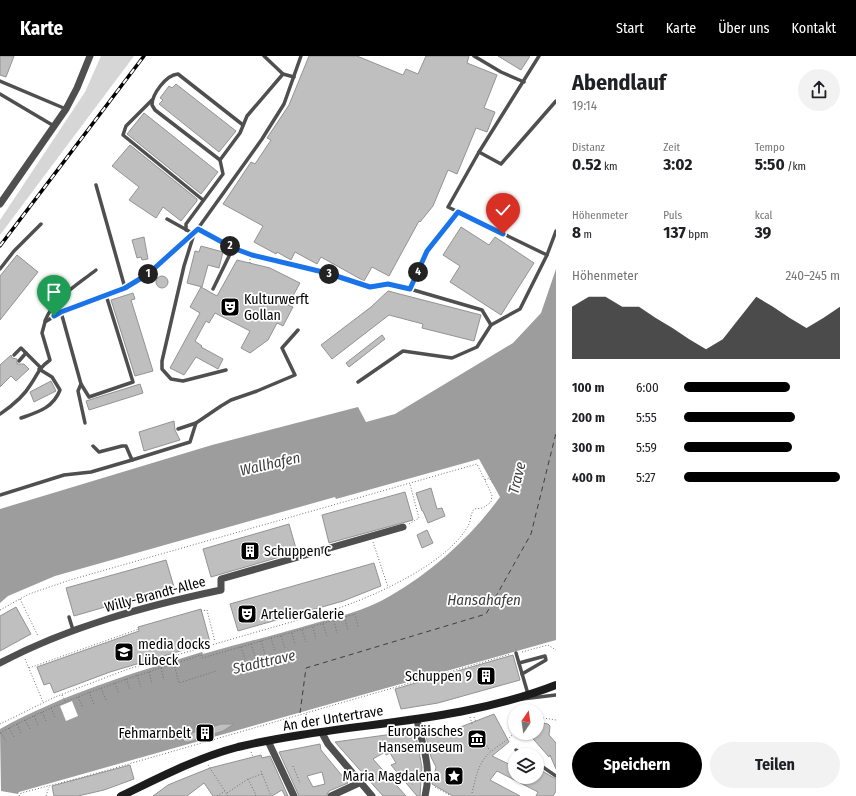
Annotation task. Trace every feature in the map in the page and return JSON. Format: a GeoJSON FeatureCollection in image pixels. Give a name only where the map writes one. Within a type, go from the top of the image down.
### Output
{"type":"FeatureCollection","features":[{"type":"Feature","properties":{"kind":"main road","name":"An der Untertrave"},"geometry":{"type":"LineString","coordinates":[[121,796],[204,758],[238,748],[268,741],[417,720],[472,709],[515,698],[556,685]]}},
{"type":"Feature","properties":{"kind":"street"},"geometry":{"type":"LineString","coordinates":[[0,204],[66,109],[77,88],[90,56]]}},
{"type":"Feature","properties":{"kind":"street","name":"Willy-Brandt-Allee"},"geometry":{"type":"LineString","coordinates":[[0,663],[12,659],[21,652],[41,643],[74,630],[184,598],[221,590],[221,579],[403,527]]}},
{"type":"Feature","properties":{"kind":"street"},"geometry":{"type":"LineString","coordinates":[[417,720],[428,766],[429,780],[425,796]]}},
{"type":"Feature","properties":{"kind":"street"},"geometry":{"type":"LineString","coordinates":[[322,733],[328,744],[359,783],[372,796]]}},
{"type":"Feature","properties":{"kind":"street"},"geometry":{"type":"LineString","coordinates":[[268,741],[294,796]]}},
{"type":"Feature","properties":{"kind":"street"},"geometry":{"type":"LineString","coordinates":[[331,796],[359,783]]}},
{"type":"Feature","properties":{"kind":"lane"},"geometry":{"type":"LineString","coordinates":[[264,56],[283,74],[294,77]]}},
{"type":"Feature","properties":{"kind":"lane"},"geometry":{"type":"LineString","coordinates":[[45,322],[61,312],[125,288],[148,274],[194,234],[262,139],[284,104],[301,56]]}},
{"type":"Feature","properties":{"kind":"lane"},"geometry":{"type":"LineString","coordinates":[[474,56],[501,72],[524,82]]}},
{"type":"Feature","properties":{"kind":"lane"},"geometry":{"type":"LineString","coordinates":[[539,56],[479,152],[448,204],[448,207],[547,255]]}},
{"type":"Feature","properties":{"kind":"lane"},"geometry":{"type":"LineString","coordinates":[[203,200],[123,135],[126,126],[152,100],[154,95],[169,77],[178,74],[243,125]]}},
{"type":"Feature","properties":{"kind":"lane"},"geometry":{"type":"LineString","coordinates":[[220,160],[240,133],[246,116],[283,74]]}},
{"type":"Feature","properties":{"kind":"lane"},"geometry":{"type":"LineString","coordinates":[[0,81],[66,109]]}},
{"type":"Feature","properties":{"kind":"lane"},"geometry":{"type":"LineString","coordinates":[[0,94],[54,126]]}},
{"type":"Feature","properties":{"kind":"lane"},"geometry":{"type":"LineString","coordinates":[[152,100],[152,105],[155,110],[220,160],[223,174],[186,224],[186,230]]}},
{"type":"Feature","properties":{"kind":"lane"},"geometry":{"type":"LineString","coordinates":[[479,152],[501,164],[556,101]]}},
{"type":"Feature","properties":{"kind":"lane"},"geometry":{"type":"LineString","coordinates":[[96,185],[125,288]]}},
{"type":"Feature","properties":{"kind":"lane"},"geometry":{"type":"LineString","coordinates":[[410,289],[427,251],[458,212]]}},
{"type":"Feature","properties":{"kind":"lane"},"geometry":{"type":"LineString","coordinates":[[168,219],[194,234]]}},
{"type":"Feature","properties":{"kind":"lane"},"geometry":{"type":"LineString","coordinates":[[0,269],[14,251],[41,224]]}},
{"type":"Feature","properties":{"kind":"lane"},"geometry":{"type":"LineString","coordinates":[[198,229],[233,248],[370,287],[388,284],[482,310],[491,325]]}},
{"type":"Feature","properties":{"kind":"lane"},"geometry":{"type":"LineString","coordinates":[[358,382],[403,351],[452,358],[477,347],[491,325],[520,309],[547,255],[556,231]]}},
{"type":"Feature","properties":{"kind":"lane"},"geometry":{"type":"LineString","coordinates":[[194,234],[184,266],[162,361],[162,369],[171,379],[183,381],[226,370]]}},
{"type":"Feature","properties":{"kind":"lane"},"geometry":{"type":"LineString","coordinates":[[213,289],[233,248]]}},
{"type":"Feature","properties":{"kind":"lane"},"geometry":{"type":"LineString","coordinates":[[0,414],[14,405],[31,384],[40,368],[50,360],[42,333],[49,310],[59,299],[96,270]]}},
{"type":"Feature","properties":{"kind":"lane"},"geometry":{"type":"LineString","coordinates":[[61,312],[81,384],[89,397],[133,382],[106,295]]}},
{"type":"Feature","properties":{"kind":"lane"},"geometry":{"type":"LineString","coordinates":[[178,429],[196,423],[231,400],[257,392],[295,375],[282,348],[298,330]]}},
{"type":"Feature","properties":{"kind":"lane"},"geometry":{"type":"LineString","coordinates":[[14,355],[21,348],[40,368],[52,377],[60,390],[57,397],[48,408],[21,418]]}},
{"type":"Feature","properties":{"kind":"lane"},"geometry":{"type":"LineString","coordinates":[[19,360],[26,353]]}},
{"type":"Feature","properties":{"kind":"lane"},"geometry":{"type":"LineString","coordinates":[[81,384],[78,391],[85,423]]}},
{"type":"Feature","properties":{"kind":"lane"},"geometry":{"type":"LineString","coordinates":[[0,495],[64,475],[92,472],[190,442],[196,423]]}},
{"type":"Feature","properties":{"kind":"lane"},"geometry":{"type":"LineString","coordinates":[[93,446],[100,452],[126,446],[132,460]]}},
{"type":"Feature","properties":{"kind":"lane"},"geometry":{"type":"LineString","coordinates":[[68,617],[74,630]]}},
{"type":"Feature","properties":{"kind":"lane"},"geometry":{"type":"LineString","coordinates":[[516,653],[528,694]]}},
{"type":"Feature","properties":{"kind":"lane"},"geometry":{"type":"LineString","coordinates":[[519,663],[545,656],[546,660],[522,674]]}},
{"type":"Feature","properties":{"kind":"lane"},"geometry":{"type":"LineString","coordinates":[[545,691],[547,696]]}},
{"type":"Feature","properties":{"kind":"lane"},"geometry":{"type":"LineString","coordinates":[[515,698],[524,700],[556,696]]}},
{"type":"Feature","properties":{"kind":"lane"},"geometry":{"type":"LineString","coordinates":[[544,768],[556,776]]}},
{"type":"Feature","properties":{"kind":"path"},"geometry":{"type":"LineString","coordinates":[[0,610],[46,587],[101,570],[477,464],[492,495],[491,502],[482,508],[474,509],[470,516],[468,526],[449,549],[420,570],[356,603],[128,669],[62,694],[0,724]]}},
{"type":"Feature","properties":{"kind":"path"},"geometry":{"type":"LineString","coordinates":[[485,480],[489,478],[492,483]]}},
{"type":"Feature","properties":{"kind":"path"},"geometry":{"type":"LineString","coordinates":[[403,527],[419,518],[410,484]]}},
{"type":"Feature","properties":{"kind":"path"},"geometry":{"type":"LineString","coordinates":[[371,536],[388,587]]}},
{"type":"Feature","properties":{"kind":"path"},"geometry":{"type":"LineString","coordinates":[[20,599],[41,643]]}},
{"type":"Feature","properties":{"kind":"path"},"geometry":{"type":"LineString","coordinates":[[202,611],[207,610],[215,643]]}},
{"type":"Feature","properties":{"kind":"path"},"geometry":{"type":"LineString","coordinates":[[6,741],[0,732],[78,696],[126,678],[201,655],[202,658],[355,614],[358,627]]}},
{"type":"Feature","properties":{"kind":"path"},"geometry":{"type":"LineString","coordinates":[[344,617],[348,630]]}},
{"type":"Feature","properties":{"kind":"path"},"geometry":{"type":"LineString","coordinates":[[334,620],[337,633]]}},
{"type":"Feature","properties":{"kind":"path"},"geometry":{"type":"LineString","coordinates":[[323,623],[327,636]]}},
{"type":"Feature","properties":{"kind":"path"},"geometry":{"type":"LineString","coordinates":[[313,626],[316,639]]}},
{"type":"Feature","properties":{"kind":"path"},"geometry":{"type":"LineString","coordinates":[[29,668],[139,629]]}},
{"type":"Feature","properties":{"kind":"path"},"geometry":{"type":"LineString","coordinates":[[302,629],[306,642]]}},
{"type":"Feature","properties":{"kind":"path"},"geometry":{"type":"LineString","coordinates":[[292,632],[295,645]]}},
{"type":"Feature","properties":{"kind":"path"},"geometry":{"type":"LineString","coordinates":[[281,635],[285,648]]}},
{"type":"Feature","properties":{"kind":"path"},"geometry":{"type":"LineString","coordinates":[[271,638],[275,651]]}},
{"type":"Feature","properties":{"kind":"path"},"geometry":{"type":"LineString","coordinates":[[261,641],[265,654]]}},
{"type":"Feature","properties":{"kind":"path"},"geometry":{"type":"LineString","coordinates":[[251,644],[255,656]]}},
{"type":"Feature","properties":{"kind":"path"},"geometry":{"type":"LineString","coordinates":[[19,796],[21,792],[49,786],[516,653],[548,645],[556,650]]}},
{"type":"Feature","properties":{"kind":"path"},"geometry":{"type":"LineString","coordinates":[[241,647],[245,659]]}},
{"type":"Feature","properties":{"kind":"path"},"geometry":{"type":"LineString","coordinates":[[21,652],[44,702]]}},
{"type":"Feature","properties":{"kind":"path"},"geometry":{"type":"LineString","coordinates":[[174,664],[179,682],[216,671]]}},
{"type":"Feature","properties":{"kind":"path"},"geometry":{"type":"LineString","coordinates":[[161,668],[164,680]]}},
{"type":"Feature","properties":{"kind":"path"},"geometry":{"type":"LineString","coordinates":[[148,671],[152,684]]}},
{"type":"Feature","properties":{"kind":"path"},"geometry":{"type":"LineString","coordinates":[[137,675],[141,687]]}},
{"type":"Feature","properties":{"kind":"path"},"geometry":{"type":"LineString","coordinates":[[126,678],[130,690]]}},
{"type":"Feature","properties":{"kind":"path"},"geometry":{"type":"LineString","coordinates":[[114,682],[119,694]]}},
{"type":"Feature","properties":{"kind":"path"},"geometry":{"type":"LineString","coordinates":[[101,687],[106,700]]}},
{"type":"Feature","properties":{"kind":"path"},"geometry":{"type":"LineString","coordinates":[[89,692],[94,704]]}},
{"type":"Feature","properties":{"kind":"path"},"geometry":{"type":"LineString","coordinates":[[62,694],[66,704]]}},
{"type":"Feature","properties":{"kind":"path"},"geometry":{"type":"LineString","coordinates":[[78,696],[83,708]]}},
{"type":"Feature","properties":{"kind":"path"},"geometry":{"type":"LineString","coordinates":[[50,708],[55,717]]}},
{"type":"Feature","properties":{"kind":"path"},"geometry":{"type":"LineString","coordinates":[[42,712],[46,721]]}},
{"type":"Feature","properties":{"kind":"path"},"geometry":{"type":"LineString","coordinates":[[306,713],[311,735]]}},
{"type":"Feature","properties":{"kind":"path"},"geometry":{"type":"LineString","coordinates":[[33,716],[38,725]]}},
{"type":"Feature","properties":{"kind":"path"},"geometry":{"type":"LineString","coordinates":[[544,718],[556,720]]}},
{"type":"Feature","properties":{"kind":"path"},"geometry":{"type":"LineString","coordinates":[[25,720],[30,729]]}},
{"type":"Feature","properties":{"kind":"path"},"geometry":{"type":"LineString","coordinates":[[17,724],[21,733]]}},
{"type":"Feature","properties":{"kind":"path"},"geometry":{"type":"LineString","coordinates":[[9,728],[14,737]]}},
{"type":"Feature","properties":{"kind":"path"},"geometry":{"type":"LineString","coordinates":[[482,738],[491,752]]}},
{"type":"Feature","properties":{"kind":"path"},"geometry":{"type":"LineString","coordinates":[[472,793],[477,771],[491,752],[508,740]]}},
{"type":"Feature","properties":{"kind":"path"},"geometry":{"type":"LineString","coordinates":[[204,758],[228,796]]}},
{"type":"Feature","properties":{"kind":"path"},"geometry":{"type":"LineString","coordinates":[[293,766],[300,783]]}},
{"type":"Feature","properties":{"kind":"path"},"geometry":{"type":"LineString","coordinates":[[261,771],[271,796]]}},
{"type":"Feature","properties":{"kind":"path"},"geometry":{"type":"LineString","coordinates":[[399,771],[413,785]]}},
{"type":"Feature","properties":{"kind":"path"},"geometry":{"type":"LineString","coordinates":[[227,793],[248,779],[262,774]]}},
{"type":"Feature","properties":{"kind":"path"},"geometry":{"type":"LineString","coordinates":[[248,779],[256,795],[254,796]]}},
{"type":"Feature","properties":{"kind":"path"},"geometry":{"type":"LineString","coordinates":[[46,796],[49,786]]}},
{"type":"Feature","properties":{"kind":"path"},"geometry":{"type":"LineString","coordinates":[[435,787],[451,796]]}},
{"type":"Feature","properties":{"kind":"path"},"geometry":{"type":"LineString","coordinates":[[217,796],[225,791]]}},
{"type":"Feature","properties":{"kind":"shaded area"},"geometry":{"type":"Polygon","coordinates":[[[101,56],[134,56],[0,235],[0,220],[85,92],[101,56]]]}},
{"type":"Feature","properties":{"kind":"water"},"geometry":{"type":"Polygon","coordinates":[[[556,269],[556,640],[19,792],[18,794],[1,791],[0,729],[48,705],[124,676],[202,652],[203,654],[371,606],[406,586],[436,564],[477,526],[500,497],[479,459],[336,499],[335,497],[55,576],[8,596],[0,603],[0,509],[212,445],[358,407],[366,422],[395,414],[513,343],[541,313],[556,269]]]}},
{"type":"Feature","properties":{"kind":"pier"},"geometry":{"type":"Polygon","coordinates":[[[72,701],[78,716],[66,721],[60,706],[72,701]]]}},
{"type":"Feature","properties":{"kind":"building"},"geometry":{"type":"Polygon","coordinates":[[[0,56],[14,56],[6,77],[0,75],[0,56]]]}},
{"type":"Feature","properties":{"kind":"building"},"geometry":{"type":"Polygon","coordinates":[[[309,56],[357,56],[403,75],[406,69],[418,74],[426,56],[469,56],[467,63],[497,75],[484,108],[495,112],[487,132],[476,128],[457,174],[448,170],[433,206],[420,222],[419,221],[389,276],[372,267],[364,281],[321,257],[317,264],[295,252],[291,260],[277,252],[276,254],[254,242],[263,226],[223,204],[251,162],[255,164],[271,140],[267,138],[289,105],[309,56]]]}},
{"type":"Feature","properties":{"kind":"building"},"geometry":{"type":"Polygon","coordinates":[[[498,56],[530,56],[521,70],[498,56]]]}},
{"type":"Feature","properties":{"kind":"building"},"geometry":{"type":"Polygon","coordinates":[[[176,84],[236,131],[219,152],[159,104],[163,100],[160,98],[169,86],[172,88],[176,84]]]}},
{"type":"Feature","properties":{"kind":"building"},"geometry":{"type":"Polygon","coordinates":[[[144,113],[218,172],[201,194],[127,134],[144,113]]]}},
{"type":"Feature","properties":{"kind":"building"},"geometry":{"type":"Polygon","coordinates":[[[130,145],[197,199],[181,221],[163,207],[156,218],[129,200],[139,187],[112,166],[130,145]]]}},
{"type":"Feature","properties":{"kind":"building"},"geometry":{"type":"Polygon","coordinates":[[[461,227],[489,245],[495,237],[534,263],[501,315],[450,282],[460,266],[443,255],[461,227]]]}},
{"type":"Feature","properties":{"kind":"building"},"geometry":{"type":"Polygon","coordinates":[[[144,237],[148,259],[142,260],[141,257],[137,258],[132,240],[144,237]]]}},
{"type":"Feature","properties":{"kind":"building"},"geometry":{"type":"Polygon","coordinates":[[[201,246],[223,252],[219,268],[208,265],[202,287],[187,283],[195,251],[199,252],[201,246]]]}},
{"type":"Feature","properties":{"kind":"building"},"geometry":{"type":"Polygon","coordinates":[[[17,255],[38,272],[0,320],[0,276],[17,255]]]}},
{"type":"Feature","properties":{"kind":"building"},"geometry":{"type":"Polygon","coordinates":[[[237,260],[270,268],[300,283],[288,305],[293,307],[283,326],[277,323],[268,340],[250,353],[241,348],[250,331],[215,313],[209,323],[206,321],[195,341],[202,346],[201,347],[223,359],[218,369],[196,357],[184,375],[170,368],[200,313],[190,307],[201,287],[217,296],[237,260]]]}},
{"type":"Feature","properties":{"kind":"building"},"geometry":{"type":"Polygon","coordinates":[[[160,276],[164,276],[168,282],[164,288],[160,288],[156,284],[156,280],[160,276]]]}},
{"type":"Feature","properties":{"kind":"building"},"geometry":{"type":"Polygon","coordinates":[[[388,291],[481,315],[474,341],[422,328],[423,324],[389,315],[332,359],[321,345],[371,307],[388,291]]]}},
{"type":"Feature","properties":{"kind":"building"},"geometry":{"type":"Polygon","coordinates":[[[133,293],[135,299],[131,300],[153,371],[135,376],[111,300],[133,293]]]}},
{"type":"Feature","properties":{"kind":"building"},"geometry":{"type":"Polygon","coordinates":[[[382,335],[385,339],[349,367],[346,363],[382,335]]]}},
{"type":"Feature","properties":{"kind":"building"},"geometry":{"type":"Polygon","coordinates":[[[11,355],[12,358],[17,359],[17,364],[24,364],[29,369],[16,381],[11,376],[0,387],[0,365],[11,355]]]}},
{"type":"Feature","properties":{"kind":"building"},"geometry":{"type":"Polygon","coordinates":[[[51,381],[56,391],[34,402],[30,392],[51,381]]]}},
{"type":"Feature","properties":{"kind":"building"},"geometry":{"type":"Polygon","coordinates":[[[140,384],[143,393],[89,410],[86,401],[140,384]]]}},
{"type":"Feature","properties":{"kind":"building"},"geometry":{"type":"Polygon","coordinates":[[[174,421],[175,430],[180,440],[144,451],[139,432],[174,421]]]}},
{"type":"Feature","properties":{"kind":"building"},"geometry":{"type":"Polygon","coordinates":[[[431,488],[437,509],[442,508],[445,516],[428,523],[416,493],[431,488]]]}},
{"type":"Feature","properties":{"kind":"building"},"geometry":{"type":"Polygon","coordinates":[[[405,492],[413,520],[329,543],[322,515],[405,492]]]}},
{"type":"Feature","properties":{"kind":"building","name":"Schuppen C"},"geometry":{"type":"Polygon","coordinates":[[[289,524],[297,552],[211,577],[203,549],[289,524]]]}},
{"type":"Feature","properties":{"kind":"building"},"geometry":{"type":"Polygon","coordinates":[[[427,530],[433,543],[422,548],[417,535],[427,530]]]}},
{"type":"Feature","properties":{"kind":"building"},"geometry":{"type":"Polygon","coordinates":[[[166,560],[174,587],[74,616],[66,588],[166,560]]]}},
{"type":"Feature","properties":{"kind":"building"},"geometry":{"type":"Polygon","coordinates":[[[374,563],[381,586],[343,601],[238,631],[230,604],[374,563]]]}},
{"type":"Feature","properties":{"kind":"building"},"geometry":{"type":"Polygon","coordinates":[[[16,607],[31,634],[0,651],[0,616],[16,607]]]}},
{"type":"Feature","properties":{"kind":"building"},"geometry":{"type":"Polygon","coordinates":[[[201,609],[210,642],[110,672],[54,693],[50,683],[44,685],[37,667],[139,631],[138,627],[201,609]]]}},
{"type":"Feature","properties":{"kind":"building"},"geometry":{"type":"Polygon","coordinates":[[[513,655],[520,680],[438,703],[401,709],[395,689],[513,655]]]}},
{"type":"Feature","properties":{"kind":"building"},"geometry":{"type":"Polygon","coordinates":[[[494,714],[509,742],[492,756],[508,764],[508,777],[497,771],[490,780],[520,796],[453,796],[432,784],[436,767],[431,757],[425,732],[458,728],[494,714]]]}},
{"type":"Feature","properties":{"kind":"building"},"geometry":{"type":"Polygon","coordinates":[[[544,723],[548,724],[550,726],[549,735],[556,743],[556,769],[550,755],[549,757],[544,751],[544,748],[541,748],[534,740],[544,740],[544,723]]]}},
{"type":"Feature","properties":{"kind":"building","name":"Fehmarnbelt"},"geometry":{"type":"Polygon","coordinates":[[[221,724],[234,724],[223,731],[189,742],[185,742],[183,740],[188,734],[221,724]]]}},
{"type":"Feature","properties":{"kind":"building"},"geometry":{"type":"Polygon","coordinates":[[[415,731],[422,767],[420,796],[417,796],[391,765],[396,763],[390,753],[386,755],[385,752],[373,759],[406,796],[383,796],[335,742],[415,731]]]}},
{"type":"Feature","properties":{"kind":"building"},"geometry":{"type":"Polygon","coordinates":[[[320,744],[321,750],[348,783],[329,791],[326,796],[299,796],[279,752],[320,744]],[[322,772],[307,776],[313,787],[325,784],[322,772]]]}},
{"type":"Feature","properties":{"kind":"building"},"geometry":{"type":"Polygon","coordinates":[[[261,755],[262,758],[270,756],[288,796],[285,796],[282,790],[272,796],[213,796],[204,783],[187,796],[153,796],[168,785],[210,768],[261,755]]]}},
{"type":"Feature","properties":{"kind":"building"},"geometry":{"type":"Polygon","coordinates":[[[130,765],[134,779],[104,790],[78,796],[54,796],[52,786],[130,765]]]}},
{"type":"Feature","properties":{"kind":"building"},"geometry":{"type":"Polygon","coordinates":[[[544,772],[556,779],[556,791],[553,796],[536,796],[538,792],[522,784],[544,784],[544,772]]]}},
{"type":"Feature","properties":{"kind":"ferry route"},"geometry":{"type":"LineString","coordinates":[[300,713],[306,668],[486,614],[531,534],[556,433]]}},
{"type":"Feature","properties":{"kind":"railway"},"geometry":{"type":"LineString","coordinates":[[0,246],[144,56]]}},
{"type":"Feature","properties":{"kind":"place","name":"Kulturwerft Gollan"},"geometry":{"type":"Point","coordinates":[230,307]}},
{"type":"Feature","properties":{"kind":"place","name":"Schuppen C"},"geometry":{"type":"Point","coordinates":[250,551]}},
{"type":"Feature","properties":{"kind":"place","name":"ArtelierGalerie"},"geometry":{"type":"Point","coordinates":[247,614]}},
{"type":"Feature","properties":{"kind":"place","name":"media docks Lübeck"},"geometry":{"type":"Point","coordinates":[124,652]}},
{"type":"Feature","properties":{"kind":"place","name":"Schuppen 9"},"geometry":{"type":"Point","coordinates":[486,676]}},
{"type":"Feature","properties":{"kind":"place","name":"Fehmarnbelt"},"geometry":{"type":"Point","coordinates":[205,733]}},
{"type":"Feature","properties":{"kind":"place","name":"Europäisches Hansemuseum"},"geometry":{"type":"Point","coordinates":[477,739]}},
{"type":"Feature","properties":{"kind":"place","name":"Maria Magdalena"},"geometry":{"type":"Point","coordinates":[454,776]}},
{"type":"Feature","properties":{"kind":"route"},"geometry":{"type":"LineString","coordinates":[[54,316],[125,288],[148,274],[198,229],[233,248],[252,255],[327,273],[370,287],[388,284],[410,289],[427,251],[458,212],[503,234]]}},
{"type":"Feature","properties":{"kind":"water label","name":"Wallhafen"},"geometry":{"type":"Point","coordinates":[270,464]}},
{"type":"Feature","properties":{"kind":"water label","name":"Trave"},"geometry":{"type":"Point","coordinates":[517,478]}},
{"type":"Feature","properties":{"kind":"water label","name":"Hansahafen"},"geometry":{"type":"Point","coordinates":[484,600]}},
{"type":"Feature","properties":{"kind":"water label","name":"Stadttrave"},"geometry":{"type":"Point","coordinates":[264,662]}}]}
